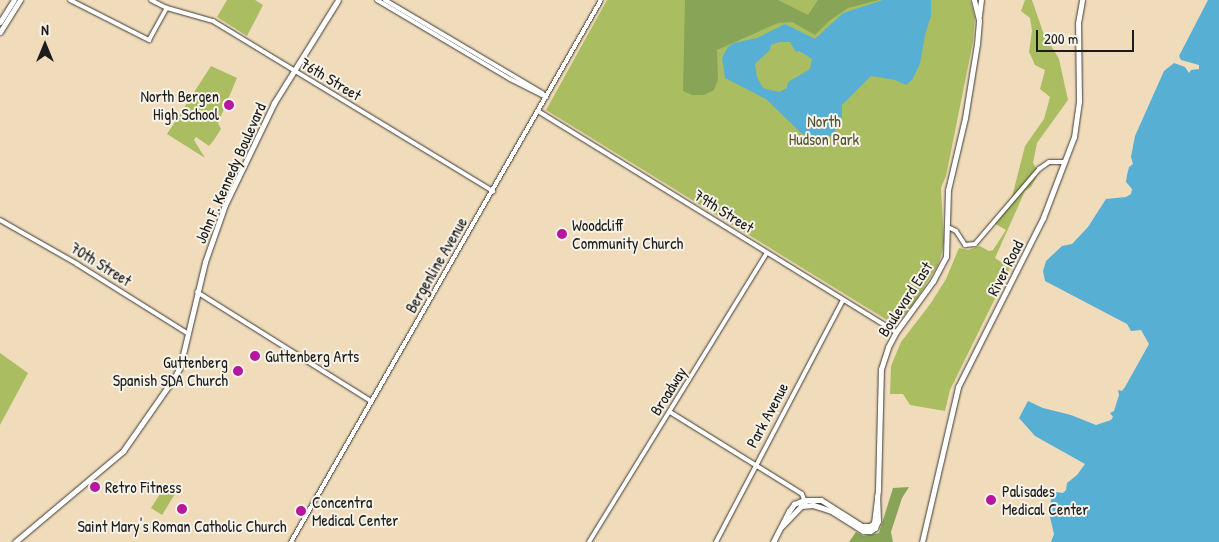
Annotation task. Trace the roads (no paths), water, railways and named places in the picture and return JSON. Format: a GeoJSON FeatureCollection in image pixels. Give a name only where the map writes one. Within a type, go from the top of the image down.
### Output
{"type":"FeatureCollection","features":[{"type":"Feature","properties":{"kind":"main road"},"geometry":{"type":"LineString","coordinates":[[0,22],[14,0]]}},
{"type":"Feature","properties":{"kind":"main road"},"geometry":{"type":"LineString","coordinates":[[0,32],[20,0]]}},
{"type":"Feature","properties":{"kind":"main road","name":"John F. Kennedy Boulevard"},"geometry":{"type":"LineString","coordinates":[[15,542],[123,451],[180,367],[196,292],[214,231],[225,205],[274,103],[338,0]]}},
{"type":"Feature","properties":{"kind":"main road","name":"Boulevard East"},"geometry":{"type":"LineString","coordinates":[[805,502],[821,500],[858,524],[867,527],[874,523],[877,496],[881,369],[888,347],[896,332],[943,265],[947,252],[948,190],[972,78],[979,20],[974,0]]}},
{"type":"Feature","properties":{"kind":"main road"},"geometry":{"type":"LineString","coordinates":[[979,20],[980,0]]}},
{"type":"Feature","properties":{"kind":"main road","name":"River Road"},"geometry":{"type":"LineString","coordinates":[[922,542],[958,387],[1027,254],[1043,218],[1077,122],[1077,37],[1082,0]]}},
{"type":"Feature","properties":{"kind":"main road"},"geometry":{"type":"LineString","coordinates":[[773,542],[794,504],[805,502]]}},
{"type":"Feature","properties":{"kind":"street"},"geometry":{"type":"LineString","coordinates":[[70,0],[150,40],[168,8]]}},
{"type":"Feature","properties":{"kind":"street","name":"76th Street"},"geometry":{"type":"LineString","coordinates":[[151,0],[168,8],[213,21],[492,191]]}},
{"type":"Feature","properties":{"kind":"street"},"geometry":{"type":"LineString","coordinates":[[377,0],[510,79],[546,97]]}},
{"type":"Feature","properties":{"kind":"street"},"geometry":{"type":"LineString","coordinates":[[385,0],[546,97]]}},
{"type":"Feature","properties":{"kind":"street","name":"Bergenline Avenue"},"geometry":{"type":"LineString","coordinates":[[291,542],[601,0]]}},
{"type":"Feature","properties":{"kind":"street","name":"79th Street"},"geometry":{"type":"LineString","coordinates":[[538,111],[896,332]]}},
{"type":"Feature","properties":{"kind":"street"},"geometry":{"type":"LineString","coordinates":[[948,227],[956,231],[965,245],[975,244],[1039,169],[1049,162],[1064,162]]}},
{"type":"Feature","properties":{"kind":"street","name":"70th Street"},"geometry":{"type":"LineString","coordinates":[[0,220],[69,259],[187,333]]}},
{"type":"Feature","properties":{"kind":"street","name":"Broadway"},"geometry":{"type":"LineString","coordinates":[[590,542],[767,253]]}},
{"type":"Feature","properties":{"kind":"street"},"geometry":{"type":"LineString","coordinates":[[196,292],[371,401]]}},
{"type":"Feature","properties":{"kind":"street","name":"Park Avenue"},"geometry":{"type":"LineString","coordinates":[[716,542],[755,464],[843,300]]}},
{"type":"Feature","properties":{"kind":"street"},"geometry":{"type":"LineString","coordinates":[[670,412],[802,494],[805,502]]}},
{"type":"Feature","properties":{"kind":"water"},"geometry":{"type":"Polygon","coordinates":[[[883,0],[931,0],[931,16],[925,35],[920,64],[912,80],[906,85],[895,80],[871,76],[842,105],[842,119],[832,136],[812,138],[801,133],[766,99],[725,78],[722,58],[728,47],[734,43],[757,38],[785,24],[815,39],[843,13],[883,0]],[[779,42],[771,45],[770,50],[755,64],[757,77],[763,88],[779,92],[787,88],[788,82],[810,69],[812,59],[799,51],[796,52],[790,42],[779,42]]]}},
{"type":"Feature","properties":{"kind":"water"},"geometry":{"type":"Polygon","coordinates":[[[1208,0],[1219,0],[1219,542],[1051,542],[1054,534],[1049,513],[1051,500],[1056,492],[1063,493],[1066,490],[1067,483],[1077,475],[1085,464],[1035,436],[1019,418],[1028,401],[1043,408],[1071,415],[1096,425],[1111,420],[1113,417],[1110,413],[1114,411],[1119,395],[1118,390],[1122,391],[1125,387],[1149,344],[1141,330],[1131,331],[1127,324],[1045,281],[1043,271],[1046,261],[1062,246],[1072,244],[1088,227],[1106,199],[1126,197],[1131,194],[1132,189],[1126,182],[1129,167],[1133,164],[1131,157],[1135,136],[1164,71],[1174,63],[1185,67],[1189,73],[1191,70],[1199,69],[1199,65],[1181,60],[1179,56],[1208,0]]]}},
{"type":"Feature","properties":{"kind":"place","name":"North Bergen High School"},"geometry":{"type":"Point","coordinates":[229,105]}},
{"type":"Feature","properties":{"kind":"place","name":"Woodcliff Community Church"},"geometry":{"type":"Point","coordinates":[562,234]}},
{"type":"Feature","properties":{"kind":"place","name":"Guttenberg Arts"},"geometry":{"type":"Point","coordinates":[255,356]}},
{"type":"Feature","properties":{"kind":"place","name":"Guttenberg Spanish SDA Church"},"geometry":{"type":"Point","coordinates":[238,371]}},
{"type":"Feature","properties":{"kind":"place","name":"Retro Fitness"},"geometry":{"type":"Point","coordinates":[95,487]}},
{"type":"Feature","properties":{"kind":"place","name":"Palisades Medical Center"},"geometry":{"type":"Point","coordinates":[991,500]}},
{"type":"Feature","properties":{"kind":"place","name":"Saint Mary's Roman Catholic Church"},"geometry":{"type":"Point","coordinates":[182,509]}},
{"type":"Feature","properties":{"kind":"place","name":"Concentra Medical Center"},"geometry":{"type":"Point","coordinates":[301,511]}},
{"type":"Feature","properties":{"kind":"park label","name":"North Hudson Park"},"geometry":{"type":"Point","coordinates":[824,130]}}]}
